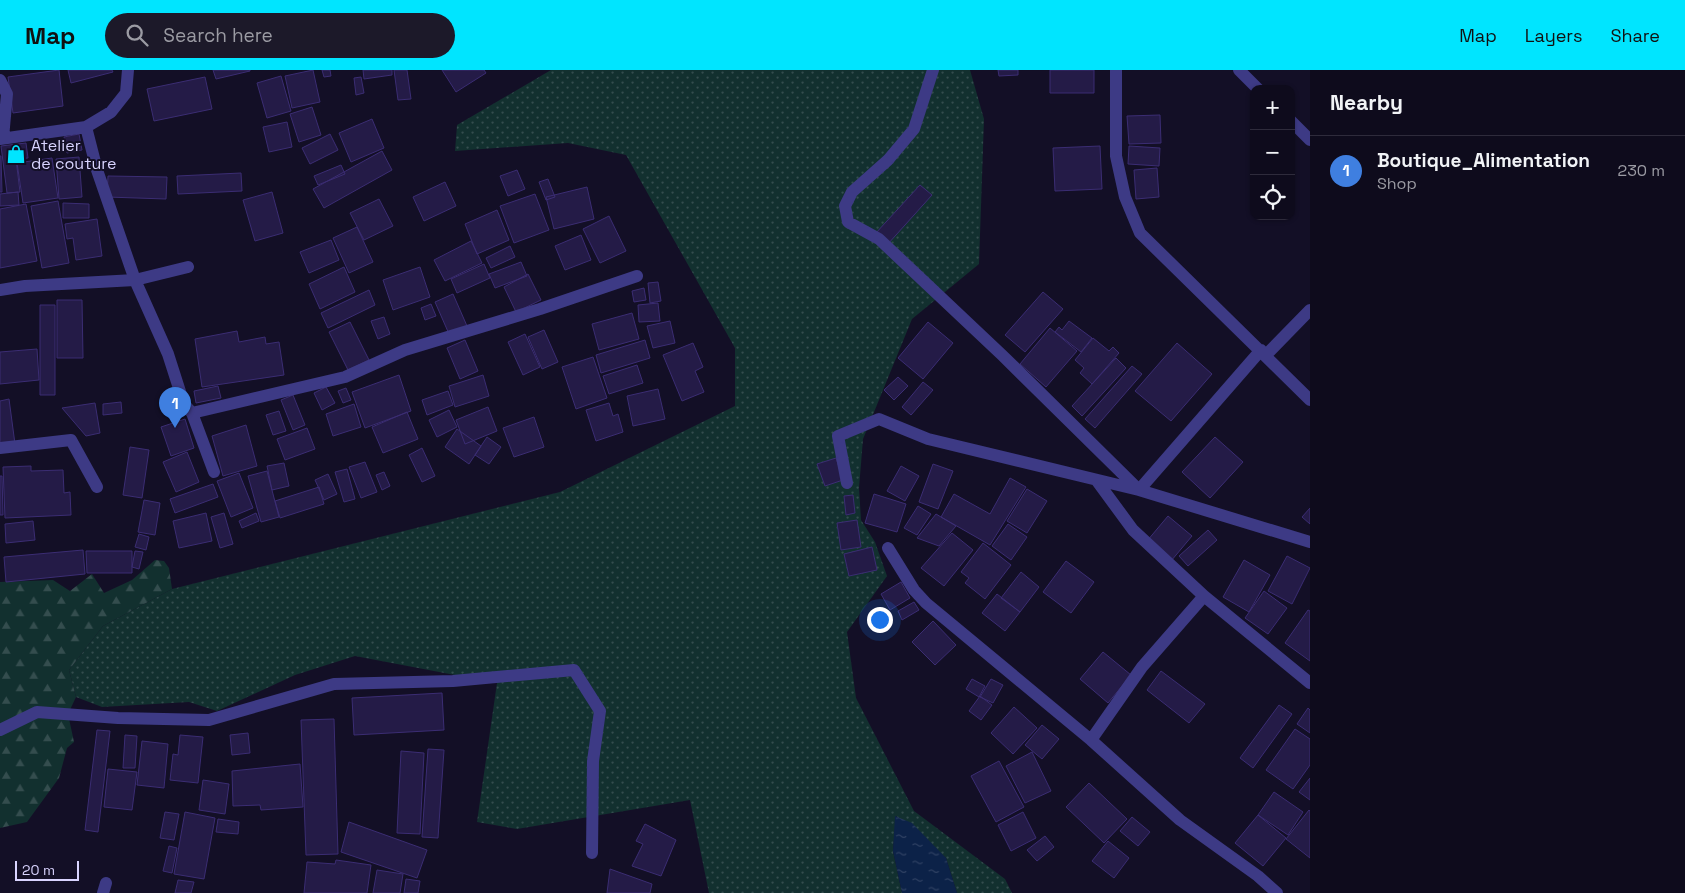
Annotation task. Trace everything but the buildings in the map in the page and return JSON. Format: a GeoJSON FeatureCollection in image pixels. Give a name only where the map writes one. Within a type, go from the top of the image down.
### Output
{"type":"FeatureCollection","features":[{"type":"Feature","properties":{"kind":"street"},"geometry":{"type":"LineString","coordinates":[[0,80],[8,94],[1,138],[86,127],[111,112],[126,94],[128,70]]}},
{"type":"Feature","properties":{"kind":"street"},"geometry":{"type":"LineString","coordinates":[[933,70],[914,129],[888,160],[852,192],[845,206],[848,222],[879,239],[1002,355],[1139,490]]}},
{"type":"Feature","properties":{"kind":"street"},"geometry":{"type":"LineString","coordinates":[[1116,70],[1116,156],[1125,197],[1140,233],[1310,400]]}},
{"type":"Feature","properties":{"kind":"street"},"geometry":{"type":"LineString","coordinates":[[1239,70],[1254,85]]}},
{"type":"Feature","properties":{"kind":"street"},"geometry":{"type":"LineString","coordinates":[[1295,126],[1310,140]]}},
{"type":"Feature","properties":{"kind":"street"},"geometry":{"type":"LineString","coordinates":[[86,127],[97,170],[135,280],[168,354],[184,404],[192,413],[214,472]]}},
{"type":"Feature","properties":{"kind":"street"},"geometry":{"type":"LineString","coordinates":[[0,290],[24,286],[135,280],[188,267]]}},
{"type":"Feature","properties":{"kind":"street"},"geometry":{"type":"LineString","coordinates":[[192,413],[345,377],[405,350],[540,309],[638,276]]}},
{"type":"Feature","properties":{"kind":"street"},"geometry":{"type":"LineString","coordinates":[[1139,490],[1264,353],[1310,310]]}},
{"type":"Feature","properties":{"kind":"street"},"geometry":{"type":"LineString","coordinates":[[847,483],[838,436],[879,419],[928,439],[1139,490],[1310,542]]}},
{"type":"Feature","properties":{"kind":"street"},"geometry":{"type":"LineString","coordinates":[[0,448],[71,440],[97,487]]}},
{"type":"Feature","properties":{"kind":"street"},"geometry":{"type":"LineString","coordinates":[[1097,481],[1133,530],[1204,596],[1310,683]]}},
{"type":"Feature","properties":{"kind":"street"},"geometry":{"type":"LineString","coordinates":[[888,548],[914,590],[926,603],[1091,740],[1192,830],[1258,876],[1277,893]]}},
{"type":"Feature","properties":{"kind":"street"},"geometry":{"type":"LineString","coordinates":[[1091,740],[1142,667],[1204,596]]}},
{"type":"Feature","properties":{"kind":"street"},"geometry":{"type":"LineString","coordinates":[[0,730],[37,712],[118,718],[209,720],[334,684],[453,681],[574,670],[600,711],[593,761],[592,853]]}},
{"type":"Feature","properties":{"kind":"green space"},"geometry":{"type":"Polygon","coordinates":[[[551,70],[970,70],[984,119],[979,264],[912,319],[863,439],[859,488],[861,520],[875,542],[887,576],[847,632],[856,698],[914,811],[1005,879],[1012,893],[957,893],[946,858],[896,816],[893,851],[902,893],[709,893],[690,800],[517,829],[477,822],[497,683],[355,656],[295,675],[217,711],[189,702],[102,707],[76,697],[69,670],[103,626],[172,589],[560,492],[735,406],[735,348],[626,155],[568,143],[455,151],[457,125],[551,70]]]}},
{"type":"Feature","properties":{"kind":"green space"},"geometry":{"type":"Polygon","coordinates":[[[155,560],[164,561],[169,568],[172,589],[103,626],[69,670],[76,697],[68,714],[74,742],[67,748],[59,778],[27,822],[0,828],[0,582],[53,580],[70,591],[92,574],[104,593],[132,580],[155,560]]]}},
{"type":"Feature","properties":{"kind":"water"},"geometry":{"type":"Polygon","coordinates":[[[895,816],[912,823],[946,858],[957,893],[902,893],[893,851],[895,816]]]}},
{"type":"Feature","properties":{"kind":"place","name":"Atelier de couture"},"geometry":{"type":"Point","coordinates":[16,154]}},
{"type":"Feature","properties":{"kind":"place","name":"Boutique_Alimentation"},"geometry":{"type":"Point","coordinates":[175,428]}}]}
